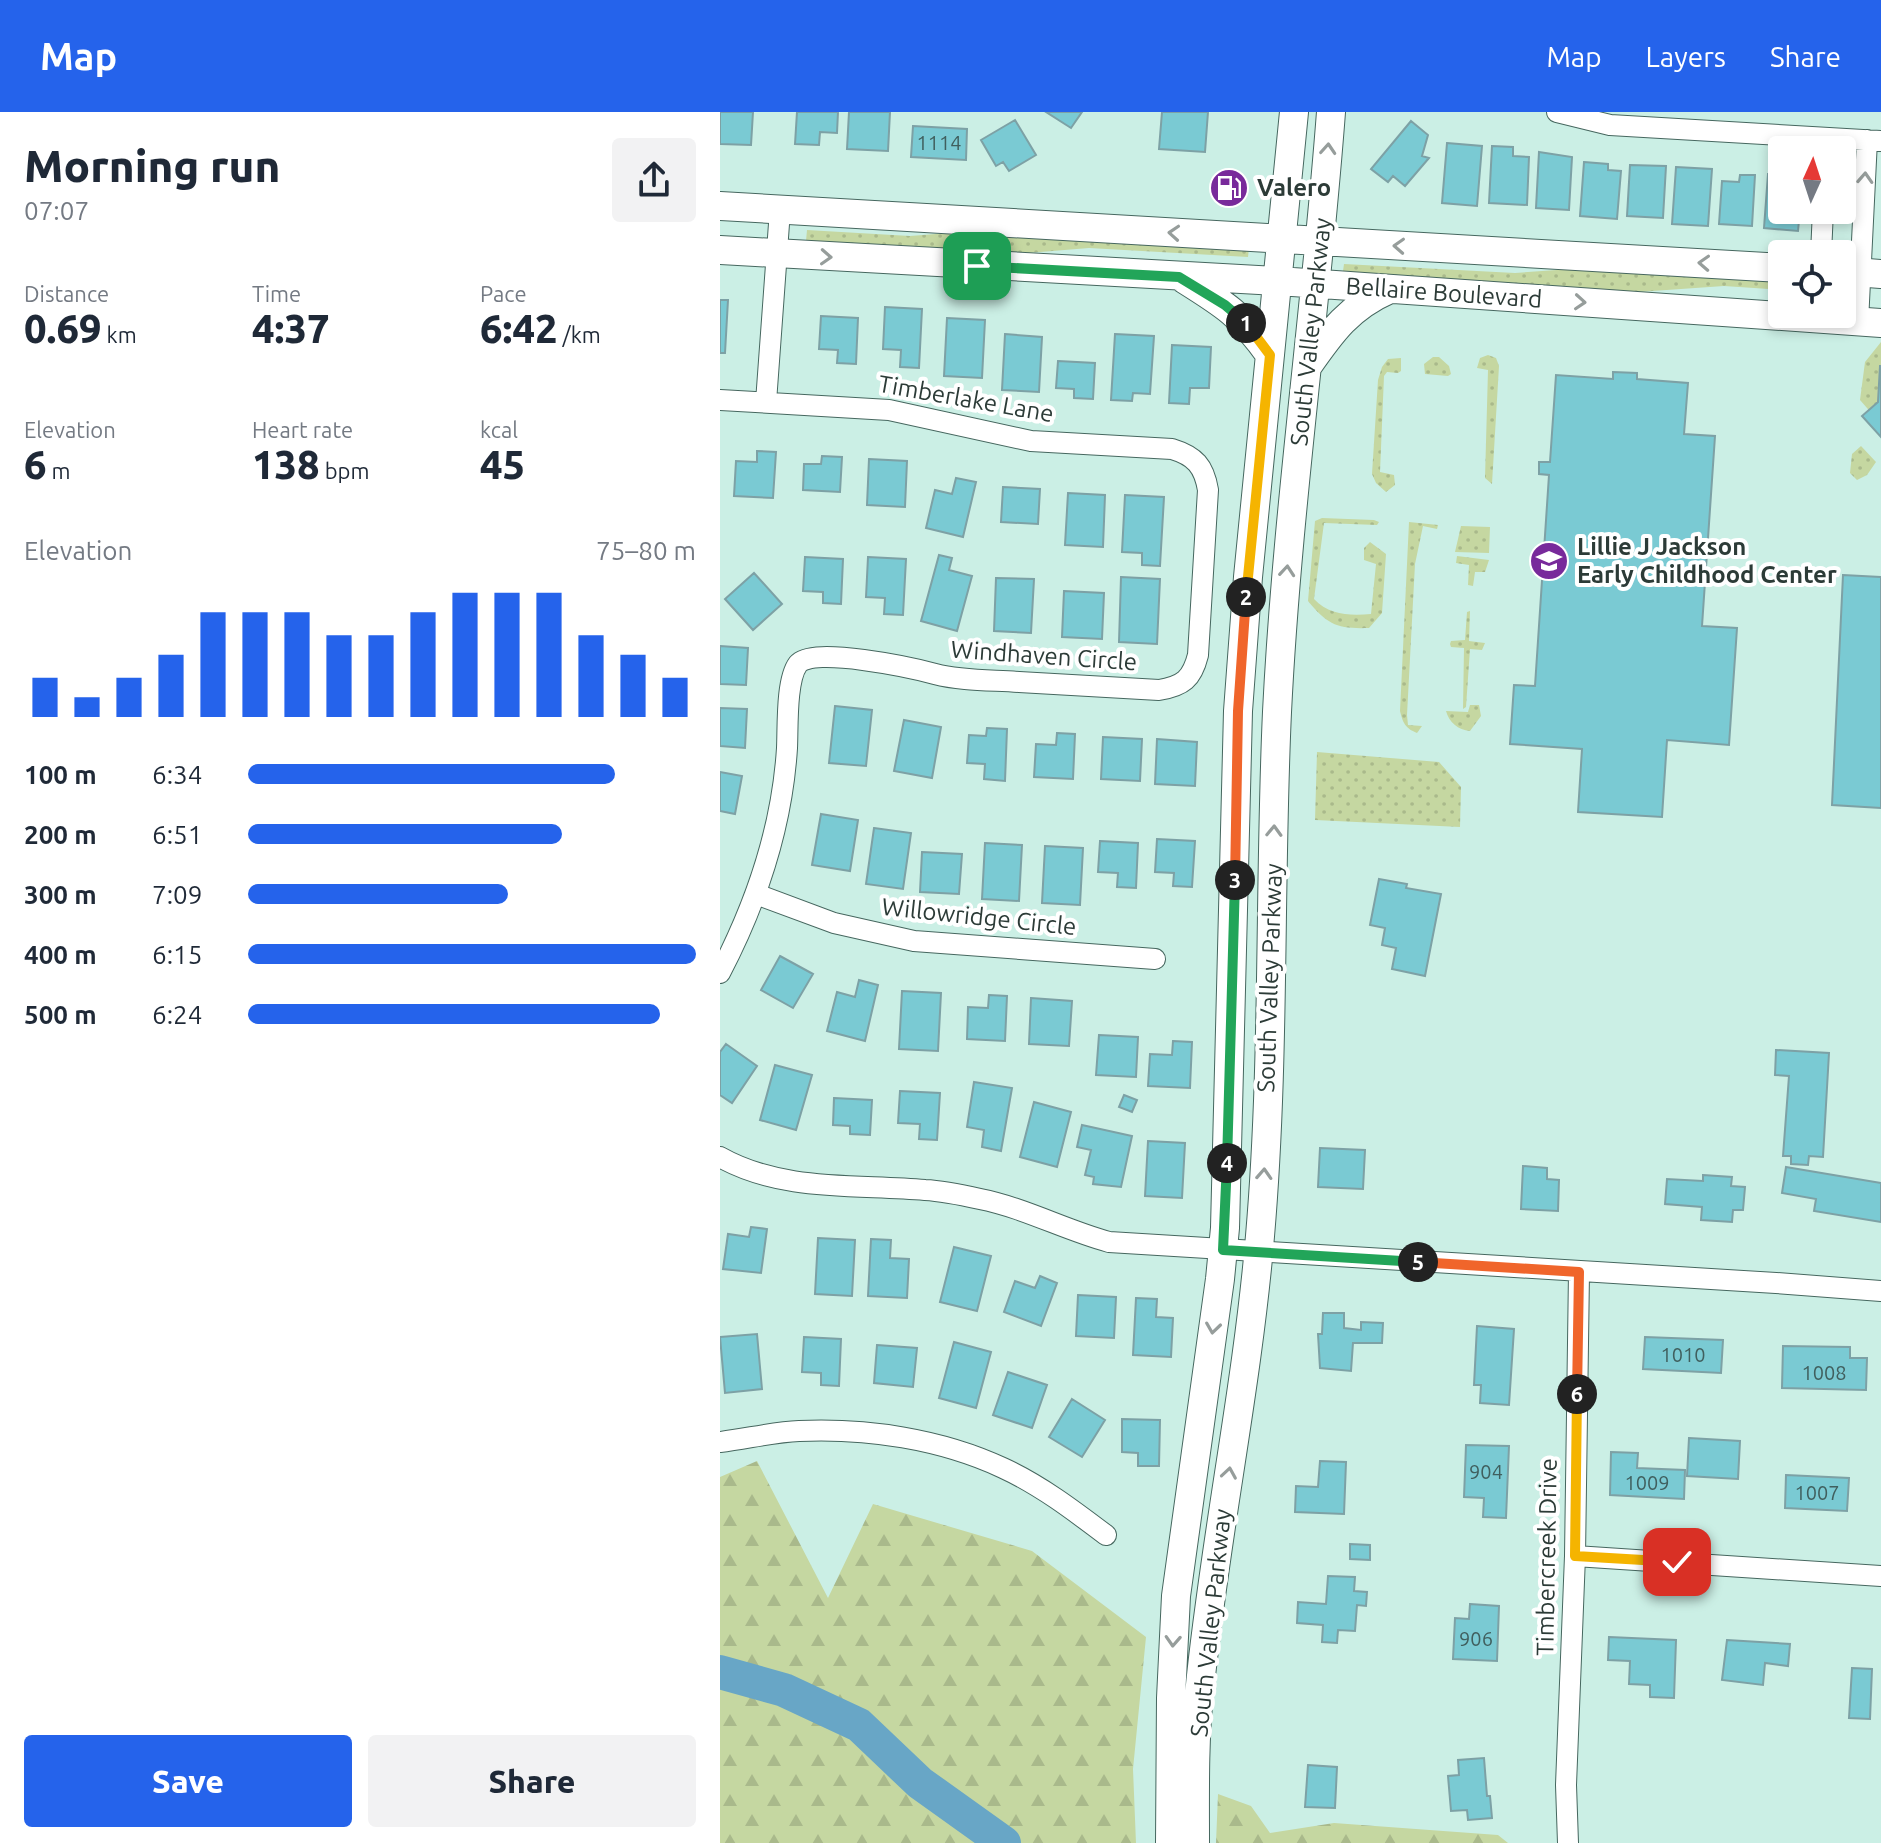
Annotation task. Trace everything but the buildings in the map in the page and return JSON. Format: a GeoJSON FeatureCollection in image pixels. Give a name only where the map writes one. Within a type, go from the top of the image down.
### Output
{"type":"FeatureCollection","features":[{"type":"Feature","properties":{"kind":"main road","name":"South Valley Parkway"},"geometry":{"type":"LineString","coordinates":[[1195,1843],[1183,1801],[1172,1647],[1176,1596],[1223,1250],[1238,711],[1248,577],[1294,112]]}},
{"type":"Feature","properties":{"kind":"main road","name":"South Valley Parkway"},"geometry":{"type":"LineString","coordinates":[[1170,1843],[1183,1801],[1198,1701],[1258,1252],[1266,1137],[1277,712],[1305,371],[1331,112]]}},
{"type":"Feature","properties":{"kind":"main road","name":"Bellaire Boulevard"},"geometry":{"type":"LineString","coordinates":[[720,206],[1768,267]]}},
{"type":"Feature","properties":{"kind":"main road","name":"Bellaire Boulevard"},"geometry":{"type":"LineString","coordinates":[[720,250],[1278,281],[1768,313]]}},
{"type":"Feature","properties":{"kind":"main road"},"geometry":{"type":"LineString","coordinates":[[1179,277],[1225,305],[1249,325],[1270,355]]}},
{"type":"Feature","properties":{"kind":"main road"},"geometry":{"type":"LineString","coordinates":[[1305,371],[1338,324],[1368,299],[1390,289]]}},
{"type":"Feature","properties":{"kind":"main road"},"geometry":{"type":"LineString","coordinates":[[1176,1596],[1209,1601]]}},
{"type":"Feature","properties":{"kind":"street"},"geometry":{"type":"LineString","coordinates":[[1557,112],[1610,125],[1768,139]]}},
{"type":"Feature","properties":{"kind":"street"},"geometry":{"type":"LineString","coordinates":[[1870,322],[1861,272],[1874,141]]}},
{"type":"Feature","properties":{"kind":"street"},"geometry":{"type":"LineString","coordinates":[[766,402],[780,210]]}},
{"type":"Feature","properties":{"kind":"street","name":"Timberlake Lane"},"geometry":{"type":"LineString","coordinates":[[720,400],[889,410],[1031,441],[1172,449],[1186,453],[1199,463],[1206,475],[1208,490],[1199,640],[1194,669],[1186,682]]}},
{"type":"Feature","properties":{"kind":"street","name":"Windhaven Circle"},"geometry":{"type":"LineString","coordinates":[[756,894],[780,810],[786,773],[791,685],[797,666],[803,660],[874,660],[939,675],[992,681],[1159,690],[1186,682]]}},
{"type":"Feature","properties":{"kind":"street"},"geometry":{"type":"LineString","coordinates":[[720,973],[756,894]]}},
{"type":"Feature","properties":{"kind":"street","name":"Willowridge Circle"},"geometry":{"type":"LineString","coordinates":[[756,894],[834,923],[914,941],[1155,959]]}},
{"type":"Feature","properties":{"kind":"street"},"geometry":{"type":"LineString","coordinates":[[720,1157],[762,1174],[804,1183],[928,1190],[983,1199],[1028,1212],[1078,1234],[1109,1242],[1881,1291]]}},
{"type":"Feature","properties":{"kind":"street","name":"Timbercreek Drive"},"geometry":{"type":"LineString","coordinates":[[1568,1843],[1566,1785],[1575,1556],[1579,1272]]}},
{"type":"Feature","properties":{"kind":"street"},"geometry":{"type":"LineString","coordinates":[[720,1442],[797,1431],[862,1432],[920,1440],[1003,1468],[1058,1499],[1106,1535]]}},
{"type":"Feature","properties":{"kind":"street"},"geometry":{"type":"LineString","coordinates":[[1575,1556],[1881,1576]]}},
{"type":"Feature","properties":{"kind":"green space"},"geometry":{"type":"Polygon","coordinates":[[[807,230],[910,236],[974,231],[1249,248],[1248,257],[1089,248],[1015,254],[806,241],[807,230]]]}},
{"type":"Feature","properties":{"kind":"green space"},"geometry":{"type":"Polygon","coordinates":[[[1344,264],[1515,273],[1600,267],[1768,278],[1768,289],[1724,286],[1638,292],[1354,275],[1343,271],[1344,264]]]}},
{"type":"Feature","properties":{"kind":"green space"},"geometry":{"type":"Polygon","coordinates":[[[1881,342],[1881,424],[1860,400],[1865,362],[1881,342]]]}},
{"type":"Feature","properties":{"kind":"green space"},"geometry":{"type":"Polygon","coordinates":[[[1488,355],[1496,358],[1499,366],[1492,484],[1485,478],[1488,370],[1477,368],[1480,358],[1488,355]]]}},
{"type":"Feature","properties":{"kind":"green space"},"geometry":{"type":"Polygon","coordinates":[[[1433,357],[1439,357],[1449,366],[1451,374],[1425,374],[1424,364],[1433,357]]]}},
{"type":"Feature","properties":{"kind":"green space"},"geometry":{"type":"Polygon","coordinates":[[[1401,358],[1401,371],[1387,372],[1384,376],[1380,472],[1394,475],[1395,485],[1386,492],[1372,474],[1378,380],[1388,359],[1401,358]]]}},
{"type":"Feature","properties":{"kind":"green space"},"geometry":{"type":"Polygon","coordinates":[[[1861,446],[1876,462],[1867,475],[1857,480],[1850,473],[1852,454],[1861,446]]]}},
{"type":"Feature","properties":{"kind":"green space"},"geometry":{"type":"Polygon","coordinates":[[[1322,518],[1379,522],[1377,525],[1324,523],[1314,599],[1340,613],[1371,614],[1376,564],[1364,560],[1364,548],[1370,542],[1386,554],[1382,613],[1369,628],[1334,624],[1308,601],[1315,521],[1322,518]]]}},
{"type":"Feature","properties":{"kind":"green space"},"geometry":{"type":"Polygon","coordinates":[[[1409,522],[1438,525],[1437,529],[1423,526],[1415,564],[1407,715],[1408,725],[1422,726],[1417,733],[1405,725],[1400,711],[1409,522]]]}},
{"type":"Feature","properties":{"kind":"green space"},"geometry":{"type":"Polygon","coordinates":[[[1461,526],[1490,527],[1489,553],[1455,552],[1461,526]]]}},
{"type":"Feature","properties":{"kind":"green space"},"geometry":{"type":"Polygon","coordinates":[[[1457,556],[1489,560],[1485,572],[1475,572],[1473,586],[1468,585],[1469,565],[1456,563],[1457,556]]]}},
{"type":"Feature","properties":{"kind":"green space"},"geometry":{"type":"Polygon","coordinates":[[[1470,611],[1469,641],[1485,643],[1482,650],[1470,649],[1466,707],[1463,709],[1464,648],[1451,647],[1450,644],[1451,641],[1465,640],[1467,612],[1470,611]]]}},
{"type":"Feature","properties":{"kind":"green space"},"geometry":{"type":"Polygon","coordinates":[[[1470,705],[1479,705],[1481,716],[1470,731],[1455,725],[1446,711],[1468,712],[1470,705]]]}},
{"type":"Feature","properties":{"kind":"green space"},"geometry":{"type":"Polygon","coordinates":[[[1317,752],[1439,762],[1461,787],[1460,827],[1315,820],[1317,752]]]}},
{"type":"Feature","properties":{"kind":"green space"},"geometry":{"type":"Polygon","coordinates":[[[757,1461],[828,1598],[873,1504],[1032,1551],[1146,1637],[1133,1769],[1136,1843],[720,1843],[720,1477],[757,1461]]]}},
{"type":"Feature","properties":{"kind":"green space"},"geometry":{"type":"Polygon","coordinates":[[[1218,1794],[1251,1806],[1270,1833],[1334,1823],[1498,1835],[1508,1843],[1216,1843],[1218,1794]]]}},
{"type":"Feature","properties":{"kind":"waterway"},"geometry":{"type":"LineString","coordinates":[[720,1672],[784,1690],[859,1725],[920,1783],[1004,1843]]}},
{"type":"Feature","properties":{"kind":"place","name":"Valero"},"geometry":{"type":"Point","coordinates":[1229,188]}},
{"type":"Feature","properties":{"kind":"place","name":"Lillie J Jackson Early Childhood Center"},"geometry":{"type":"Point","coordinates":[1549,561]}},
{"type":"Feature","properties":{"kind":"route"},"geometry":{"type":"LineString","coordinates":[[977,266],[1179,277],[1225,305],[1249,325],[1270,355],[1238,711],[1223,1250],[1579,1272],[1575,1556],[1677,1562]]}}]}
